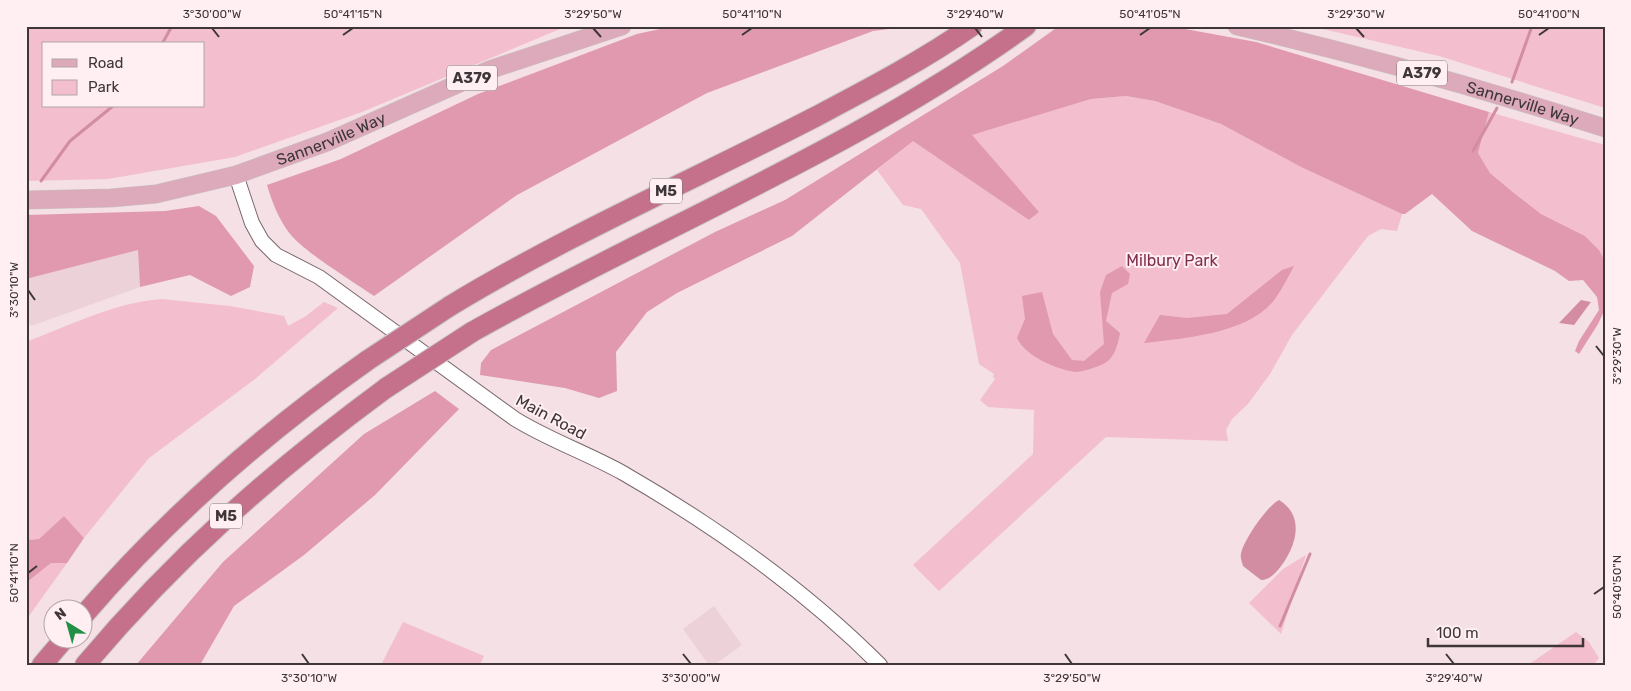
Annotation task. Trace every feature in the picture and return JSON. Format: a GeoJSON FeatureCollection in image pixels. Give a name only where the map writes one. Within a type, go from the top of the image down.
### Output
{"type":"FeatureCollection","features":[{"type":"Feature","properties":{"kind":"highway","name":"M5"},"geometry":{"type":"LineString","coordinates":[[92,606],[154,540],[198,497],[255,446],[314,399],[368,360],[450,306],[528,260],[774,138],[886,79],[972,26]]}},
{"type":"Feature","properties":{"kind":"highway","name":"M5"},"geometry":{"type":"LineString","coordinates":[[85,665],[164,576],[231,512],[326,432],[386,388],[472,332],[581,273],[770,179],[955,75],[1026,26]]}},
{"type":"Feature","properties":{"kind":"highway"},"geometry":{"type":"LineString","coordinates":[[42,665],[56,648]]}},
{"type":"Feature","properties":{"kind":"main road","name":"Sannerville Way"},"geometry":{"type":"LineString","coordinates":[[26,200],[111,198],[156,194],[236,175],[310,149],[488,70],[622,26]]}},
{"type":"Feature","properties":{"kind":"main road","name":"Sannerville Way"},"geometry":{"type":"LineString","coordinates":[[1237,26],[1362,56],[1508,97],[1605,128]]}},
{"type":"Feature","properties":{"kind":"street","name":"Main Road"},"geometry":{"type":"LineString","coordinates":[[236,175],[252,224],[262,241],[276,256],[320,277],[520,422],[621,472],[749,554],[799,591],[880,665]]}},
{"type":"Feature","properties":{"kind":"shaded area"},"geometry":{"type":"Polygon","coordinates":[[[674,26],[913,26],[873,31],[707,93],[517,195],[374,296],[298,242],[286,229],[276,211],[267,185],[341,159],[478,94],[637,34],[674,26]]]}},
{"type":"Feature","properties":{"kind":"shaded area"},"geometry":{"type":"Polygon","coordinates":[[[1059,26],[1169,26],[1256,42],[1489,112],[1478,153],[1490,173],[1541,214],[1585,236],[1599,250],[1605,261],[1605,309],[1598,324],[1579,354],[1575,351],[1579,341],[1599,310],[1597,297],[1583,280],[1569,281],[1555,271],[1472,231],[1432,194],[1405,214],[1402,214],[1301,167],[1221,124],[1155,101],[1126,96],[1091,99],[972,135],[1039,212],[1029,220],[913,141],[792,236],[677,293],[647,312],[616,352],[617,391],[599,398],[565,388],[480,375],[481,363],[491,350],[715,232],[785,200],[1003,66],[1059,26]]]}},
{"type":"Feature","properties":{"kind":"shaded area"},"geometry":{"type":"Polygon","coordinates":[[[199,206],[216,216],[254,266],[250,287],[231,296],[190,275],[140,287],[138,250],[26,279],[26,215],[165,211],[199,206]]]}},
{"type":"Feature","properties":{"kind":"shaded area"},"geometry":{"type":"Polygon","coordinates":[[[138,250],[140,287],[31,326],[26,317],[26,279],[138,250]]]}},
{"type":"Feature","properties":{"kind":"shaded area"},"geometry":{"type":"Polygon","coordinates":[[[1122,266],[1130,274],[1128,284],[1112,293],[1106,321],[1120,333],[1116,350],[1102,365],[1075,372],[1042,361],[1021,345],[1017,338],[1025,319],[1022,296],[1042,292],[1053,334],[1072,360],[1084,361],[1104,344],[1100,292],[1106,275],[1122,266]]]}},
{"type":"Feature","properties":{"kind":"shaded area"},"geometry":{"type":"Polygon","coordinates":[[[1294,266],[1275,299],[1264,311],[1249,320],[1215,332],[1144,343],[1160,315],[1187,318],[1227,314],[1282,270],[1294,266]]]}},
{"type":"Feature","properties":{"kind":"shaded area"},"geometry":{"type":"Polygon","coordinates":[[[1581,300],[1591,302],[1574,325],[1559,323],[1581,300]]]}},
{"type":"Feature","properties":{"kind":"shaded area"},"geometry":{"type":"Polygon","coordinates":[[[435,391],[459,409],[375,495],[304,555],[234,606],[200,665],[136,665],[223,562],[364,434],[435,391]]]}},
{"type":"Feature","properties":{"kind":"shaded area"},"geometry":{"type":"Polygon","coordinates":[[[1279,500],[1288,507],[1293,515],[1295,534],[1293,544],[1278,570],[1271,577],[1261,580],[1243,566],[1241,554],[1256,524],[1268,509],[1279,500]]]}},
{"type":"Feature","properties":{"kind":"shaded area"},"geometry":{"type":"Polygon","coordinates":[[[64,516],[84,538],[67,563],[51,563],[26,583],[26,540],[39,539],[64,516]]]}},
{"type":"Feature","properties":{"kind":"shaded area"},"geometry":{"type":"Polygon","coordinates":[[[714,606],[742,645],[714,665],[709,665],[683,629],[714,606]]]}},
{"type":"Feature","properties":{"kind":"green space"},"geometry":{"type":"Polygon","coordinates":[[[26,26],[567,26],[362,112],[235,157],[108,179],[26,181],[26,26]]]}},
{"type":"Feature","properties":{"kind":"green space"},"geometry":{"type":"Polygon","coordinates":[[[1310,26],[1605,26],[1605,108],[1439,56],[1310,26]]]}},
{"type":"Feature","properties":{"kind":"green space","name":"Milbury Park"},"geometry":{"type":"Polygon","coordinates":[[[1126,96],[1155,101],[1221,124],[1301,167],[1402,214],[1397,231],[1381,229],[1368,236],[1292,335],[1270,374],[1248,404],[1232,419],[1226,430],[1228,441],[1106,437],[939,591],[913,565],[1033,454],[1034,410],[988,407],[980,400],[995,379],[993,377],[994,374],[979,364],[960,263],[921,209],[903,205],[877,170],[913,140],[1029,220],[1039,212],[971,135],[1091,99],[1126,96]]]}},
{"type":"Feature","properties":{"kind":"green space"},"geometry":{"type":"Polygon","coordinates":[[[1489,112],[1605,145],[1605,261],[1599,250],[1585,236],[1541,214],[1490,173],[1478,153],[1489,112]]]}},
{"type":"Feature","properties":{"kind":"green space"},"geometry":{"type":"Polygon","coordinates":[[[161,299],[230,306],[284,316],[288,326],[306,316],[324,302],[338,308],[255,379],[149,458],[84,538],[64,516],[39,539],[26,540],[26,342],[109,310],[143,301],[161,299]]]}},
{"type":"Feature","properties":{"kind":"green space"},"geometry":{"type":"Polygon","coordinates":[[[1306,555],[1281,634],[1249,603],[1283,569],[1306,555]]]}},
{"type":"Feature","properties":{"kind":"green space"},"geometry":{"type":"Polygon","coordinates":[[[51,563],[67,563],[26,620],[26,583],[51,563]]]}},
{"type":"Feature","properties":{"kind":"green space"},"geometry":{"type":"Polygon","coordinates":[[[403,622],[484,656],[480,665],[381,665],[403,622]]]}},
{"type":"Feature","properties":{"kind":"green space"},"geometry":{"type":"Polygon","coordinates":[[[1576,632],[1589,642],[1599,658],[1593,665],[1528,665],[1576,632]]]}},
{"type":"Feature","properties":{"kind":"waterway"},"geometry":{"type":"LineString","coordinates":[[163,42],[172,26]]}},
{"type":"Feature","properties":{"kind":"waterway"},"geometry":{"type":"LineString","coordinates":[[1512,82],[1532,26]]}},
{"type":"Feature","properties":{"kind":"waterway"},"geometry":{"type":"LineString","coordinates":[[41,181],[70,141],[111,108]]}},
{"type":"Feature","properties":{"kind":"waterway"},"geometry":{"type":"LineString","coordinates":[[1473,151],[1497,108]]}},
{"type":"Feature","properties":{"kind":"waterway"},"geometry":{"type":"LineString","coordinates":[[1280,626],[1310,554]]}}]}
